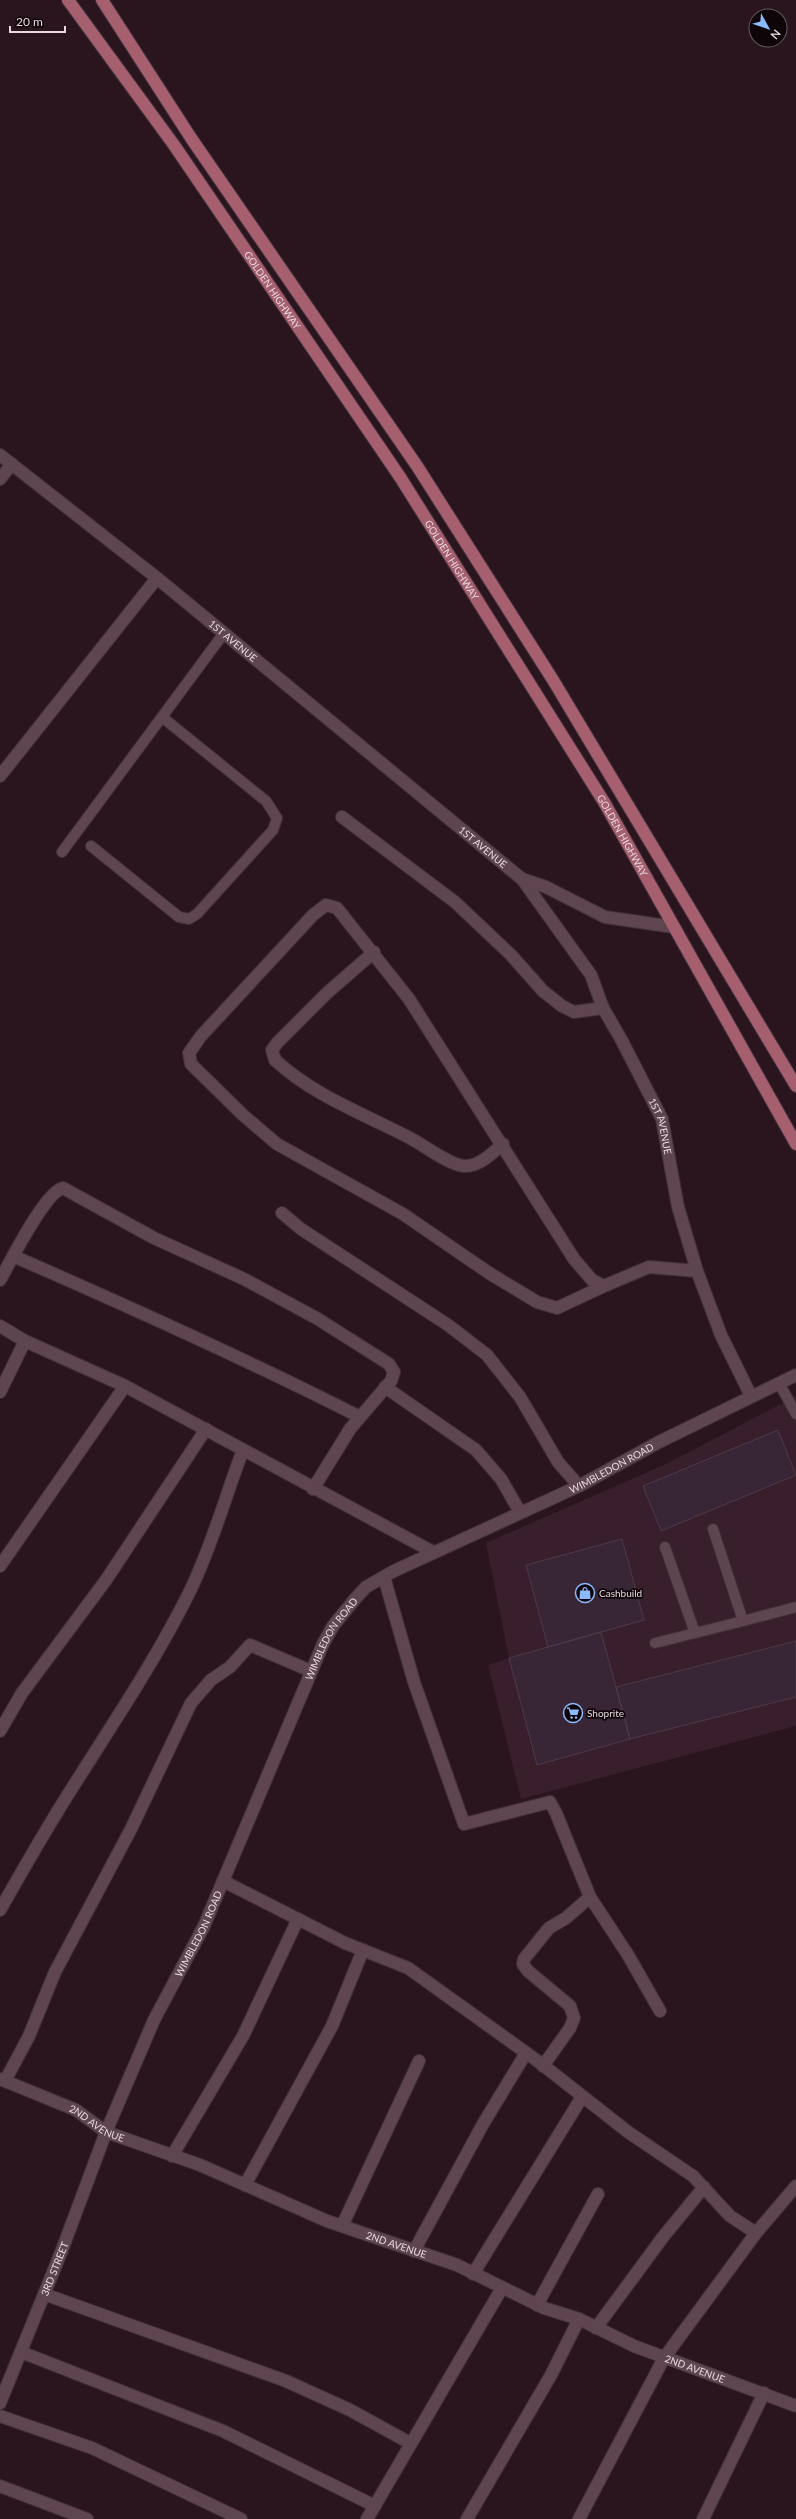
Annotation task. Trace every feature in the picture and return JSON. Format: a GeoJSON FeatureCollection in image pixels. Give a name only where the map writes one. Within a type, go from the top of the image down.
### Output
{"type":"FeatureCollection","features":[{"type":"Feature","properties":{"kind":"main road","name":"GOLDEN HIGHWAY"},"geometry":{"type":"LineString","coordinates":[[68,0],[174,145],[400,477],[604,802],[796,1144]]}},
{"type":"Feature","properties":{"kind":"main road","name":"GOLDEN HIGHWAY"},"geometry":{"type":"LineString","coordinates":[[102,0],[191,138],[421,473],[553,680],[796,1086]]}},
{"type":"Feature","properties":{"kind":"street","name":"1ST AVENUE"},"geometry":{"type":"LineString","coordinates":[[0,455],[157,578],[522,879],[591,975],[603,1008],[621,1039],[662,1119],[678,1207],[697,1271],[721,1335],[751,1396]]}},
{"type":"Feature","properties":{"kind":"street"},"geometry":{"type":"LineString","coordinates":[[0,479],[12,464]]}},
{"type":"Feature","properties":{"kind":"street"},"geometry":{"type":"LineString","coordinates":[[0,776],[78,681],[157,578]]}},
{"type":"Feature","properties":{"kind":"street"},"geometry":{"type":"LineString","coordinates":[[342,817],[455,902],[511,955],[543,991],[562,1006],[574,1012],[603,1008]]}},
{"type":"Feature","properties":{"kind":"street"},"geometry":{"type":"LineString","coordinates":[[522,879],[546,887],[606,917],[674,926]]}},
{"type":"Feature","properties":{"kind":"street"},"geometry":{"type":"LineString","coordinates":[[604,1286],[592,1280],[574,1259],[503,1144],[409,999],[341,911],[326,905],[313,915],[201,1036],[189,1053],[189,1060],[243,1115],[277,1144],[403,1214],[489,1273],[537,1302],[558,1308],[604,1286],[649,1268],[697,1271]]}},
{"type":"Feature","properties":{"kind":"street"},"geometry":{"type":"LineString","coordinates":[[374,952],[327,993],[277,1043],[272,1050],[275,1060],[341,1106],[409,1137],[458,1165],[473,1165],[482,1161],[503,1144]]}},
{"type":"Feature","properties":{"kind":"street"},"geometry":{"type":"LineString","coordinates":[[0,1280],[45,1204],[58,1189],[63,1188],[154,1238],[244,1279],[318,1319],[389,1364],[394,1372],[385,1387],[350,1429],[313,1489]]}},
{"type":"Feature","properties":{"kind":"street"},"geometry":{"type":"LineString","coordinates":[[282,1213],[301,1229],[448,1325],[486,1355],[520,1397],[558,1462],[578,1486]]}},
{"type":"Feature","properties":{"kind":"street"},"geometry":{"type":"LineString","coordinates":[[13,1256],[194,1336],[360,1417]]}},
{"type":"Feature","properties":{"kind":"street"},"geometry":{"type":"LineString","coordinates":[[0,1326],[25,1341],[125,1386],[206,1429],[313,1489],[433,1552]]}},
{"type":"Feature","properties":{"kind":"street"},"geometry":{"type":"LineString","coordinates":[[0,1392],[25,1341]]}},
{"type":"Feature","properties":{"kind":"street","name":"WIMBLEDON ROAD"},"geometry":{"type":"LineString","coordinates":[[106,2132],[154,2020],[204,1926],[333,1626],[346,1608],[366,1587],[384,1577],[433,1552],[578,1486],[751,1396],[796,1375]]}},
{"type":"Feature","properties":{"kind":"street"},"geometry":{"type":"LineString","coordinates":[[0,1566],[125,1386]]}},
{"type":"Feature","properties":{"kind":"street"},"geometry":{"type":"LineString","coordinates":[[385,1387],[476,1450],[501,1479],[520,1512]]}},
{"type":"Feature","properties":{"kind":"street"},"geometry":{"type":"LineString","coordinates":[[0,1731],[22,1693],[106,1580],[206,1429]]}},
{"type":"Feature","properties":{"kind":"street"},"geometry":{"type":"LineString","coordinates":[[0,1910],[64,1801],[123,1709],[189,1592],[209,1550],[225,1495],[243,1450]]}},
{"type":"Feature","properties":{"kind":"street"},"geometry":{"type":"LineString","coordinates":[[384,1577],[414,1682],[464,1824],[550,1802],[556,1813],[590,1897],[628,1955],[660,2011]]}},
{"type":"Feature","properties":{"kind":"street"},"geometry":{"type":"LineString","coordinates":[[2,2080],[29,2036],[54,1972],[132,1829],[191,1703],[210,1680],[230,1667],[250,1645],[312,1672]]}},
{"type":"Feature","properties":{"kind":"street"},"geometry":{"type":"LineString","coordinates":[[222,1882],[364,1950],[408,1968],[526,2053],[628,2132],[693,2176],[730,2216],[756,2234]]}},
{"type":"Feature","properties":{"kind":"street"},"geometry":{"type":"LineString","coordinates":[[543,2066],[574,2018],[570,2006],[528,1971],[523,1964],[524,1959],[549,1928],[566,1918],[590,1897]]}},
{"type":"Feature","properties":{"kind":"street"},"geometry":{"type":"LineString","coordinates":[[172,2156],[243,2036],[298,1919]]}},
{"type":"Feature","properties":{"kind":"street"},"geometry":{"type":"LineString","coordinates":[[245,2185],[332,2026],[364,1950]]}},
{"type":"Feature","properties":{"kind":"street"},"geometry":{"type":"LineString","coordinates":[[414,2251],[483,2124],[526,2053]]}},
{"type":"Feature","properties":{"kind":"street"},"geometry":{"type":"LineString","coordinates":[[342,2226],[419,2061]]}},
{"type":"Feature","properties":{"kind":"street","name":"2ND AVENUE"},"geometry":{"type":"LineString","coordinates":[[2,2080],[76,2110],[106,2132],[245,2185],[342,2226],[457,2265],[537,2305],[579,2319],[664,2358],[764,2393],[796,2406]]}},
{"type":"Feature","properties":{"kind":"street"},"geometry":{"type":"LineString","coordinates":[[473,2274],[582,2097]]}},
{"type":"Feature","properties":{"kind":"street","name":"3RD STREET"},"geometry":{"type":"LineString","coordinates":[[0,2403],[5,2373],[21,2352],[106,2132]]}},
{"type":"Feature","properties":{"kind":"street"},"geometry":{"type":"LineString","coordinates":[[579,2519],[664,2358],[756,2234],[796,2186]]}},
{"type":"Feature","properties":{"kind":"street"},"geometry":{"type":"LineString","coordinates":[[596,2328],[663,2237],[704,2187]]}},
{"type":"Feature","properties":{"kind":"street"},"geometry":{"type":"LineString","coordinates":[[537,2305],[598,2194]]}},
{"type":"Feature","properties":{"kind":"street"},"geometry":{"type":"LineString","coordinates":[[367,2519],[410,2443],[502,2288]]}},
{"type":"Feature","properties":{"kind":"street"},"geometry":{"type":"LineString","coordinates":[[44,2294],[286,2382],[350,2410],[410,2443]]}},
{"type":"Feature","properties":{"kind":"street"},"geometry":{"type":"LineString","coordinates":[[466,2519],[551,2375],[579,2319]]}},
{"type":"Feature","properties":{"kind":"street"},"geometry":{"type":"LineString","coordinates":[[21,2352],[223,2431],[375,2506]]}},
{"type":"Feature","properties":{"kind":"street"},"geometry":{"type":"LineString","coordinates":[[703,2519],[764,2393]]}},
{"type":"Feature","properties":{"kind":"street"},"geometry":{"type":"LineString","coordinates":[[0,2416],[92,2448],[241,2519]]}},
{"type":"Feature","properties":{"kind":"street"},"geometry":{"type":"LineString","coordinates":[[0,2486],[87,2519]]}},
{"type":"Feature","properties":{"kind":"lane"},"geometry":{"type":"LineString","coordinates":[[62,852],[224,633]]}},
{"type":"Feature","properties":{"kind":"lane"},"geometry":{"type":"LineString","coordinates":[[91,846],[179,917],[189,919],[197,914],[273,830],[277,818],[266,801],[162,717]]}},
{"type":"Feature","properties":{"kind":"lane"},"geometry":{"type":"LineString","coordinates":[[779,1383],[796,1414]]}},
{"type":"Feature","properties":{"kind":"lane"},"geometry":{"type":"LineString","coordinates":[[713,1528],[743,1621]]}},
{"type":"Feature","properties":{"kind":"lane"},"geometry":{"type":"LineString","coordinates":[[665,1547],[695,1633]]}},
{"type":"Feature","properties":{"kind":"lane"},"geometry":{"type":"LineString","coordinates":[[655,1643],[796,1606]]}},
{"type":"Feature","properties":{"kind":"shaded area"},"geometry":{"type":"Polygon","coordinates":[[[796,1396],[796,1726],[521,1799],[488,1665],[509,1658],[486,1543],[666,1464],[796,1396]]]}},
{"type":"Feature","properties":{"kind":"building"},"geometry":{"type":"Polygon","coordinates":[[[778,1430],[796,1475],[661,1531],[643,1486],[778,1430]]]}},
{"type":"Feature","properties":{"kind":"building","name":"Cashbuild"},"geometry":{"type":"Polygon","coordinates":[[[622,1539],[644,1620],[548,1647],[526,1565],[622,1539]]]}},
{"type":"Feature","properties":{"kind":"building","name":"Shoprite"},"geometry":{"type":"Polygon","coordinates":[[[601,1632],[630,1739],[537,1765],[509,1658],[601,1632]]]}},
{"type":"Feature","properties":{"kind":"building"},"geometry":{"type":"Polygon","coordinates":[[[796,1641],[796,1697],[630,1739],[616,1687],[796,1641]]]}},
{"type":"Feature","properties":{"kind":"place","name":"Cashbuild"},"geometry":{"type":"Point","coordinates":[585,1593]}},
{"type":"Feature","properties":{"kind":"place","name":"Shoprite"},"geometry":{"type":"Point","coordinates":[573,1713]}}]}
